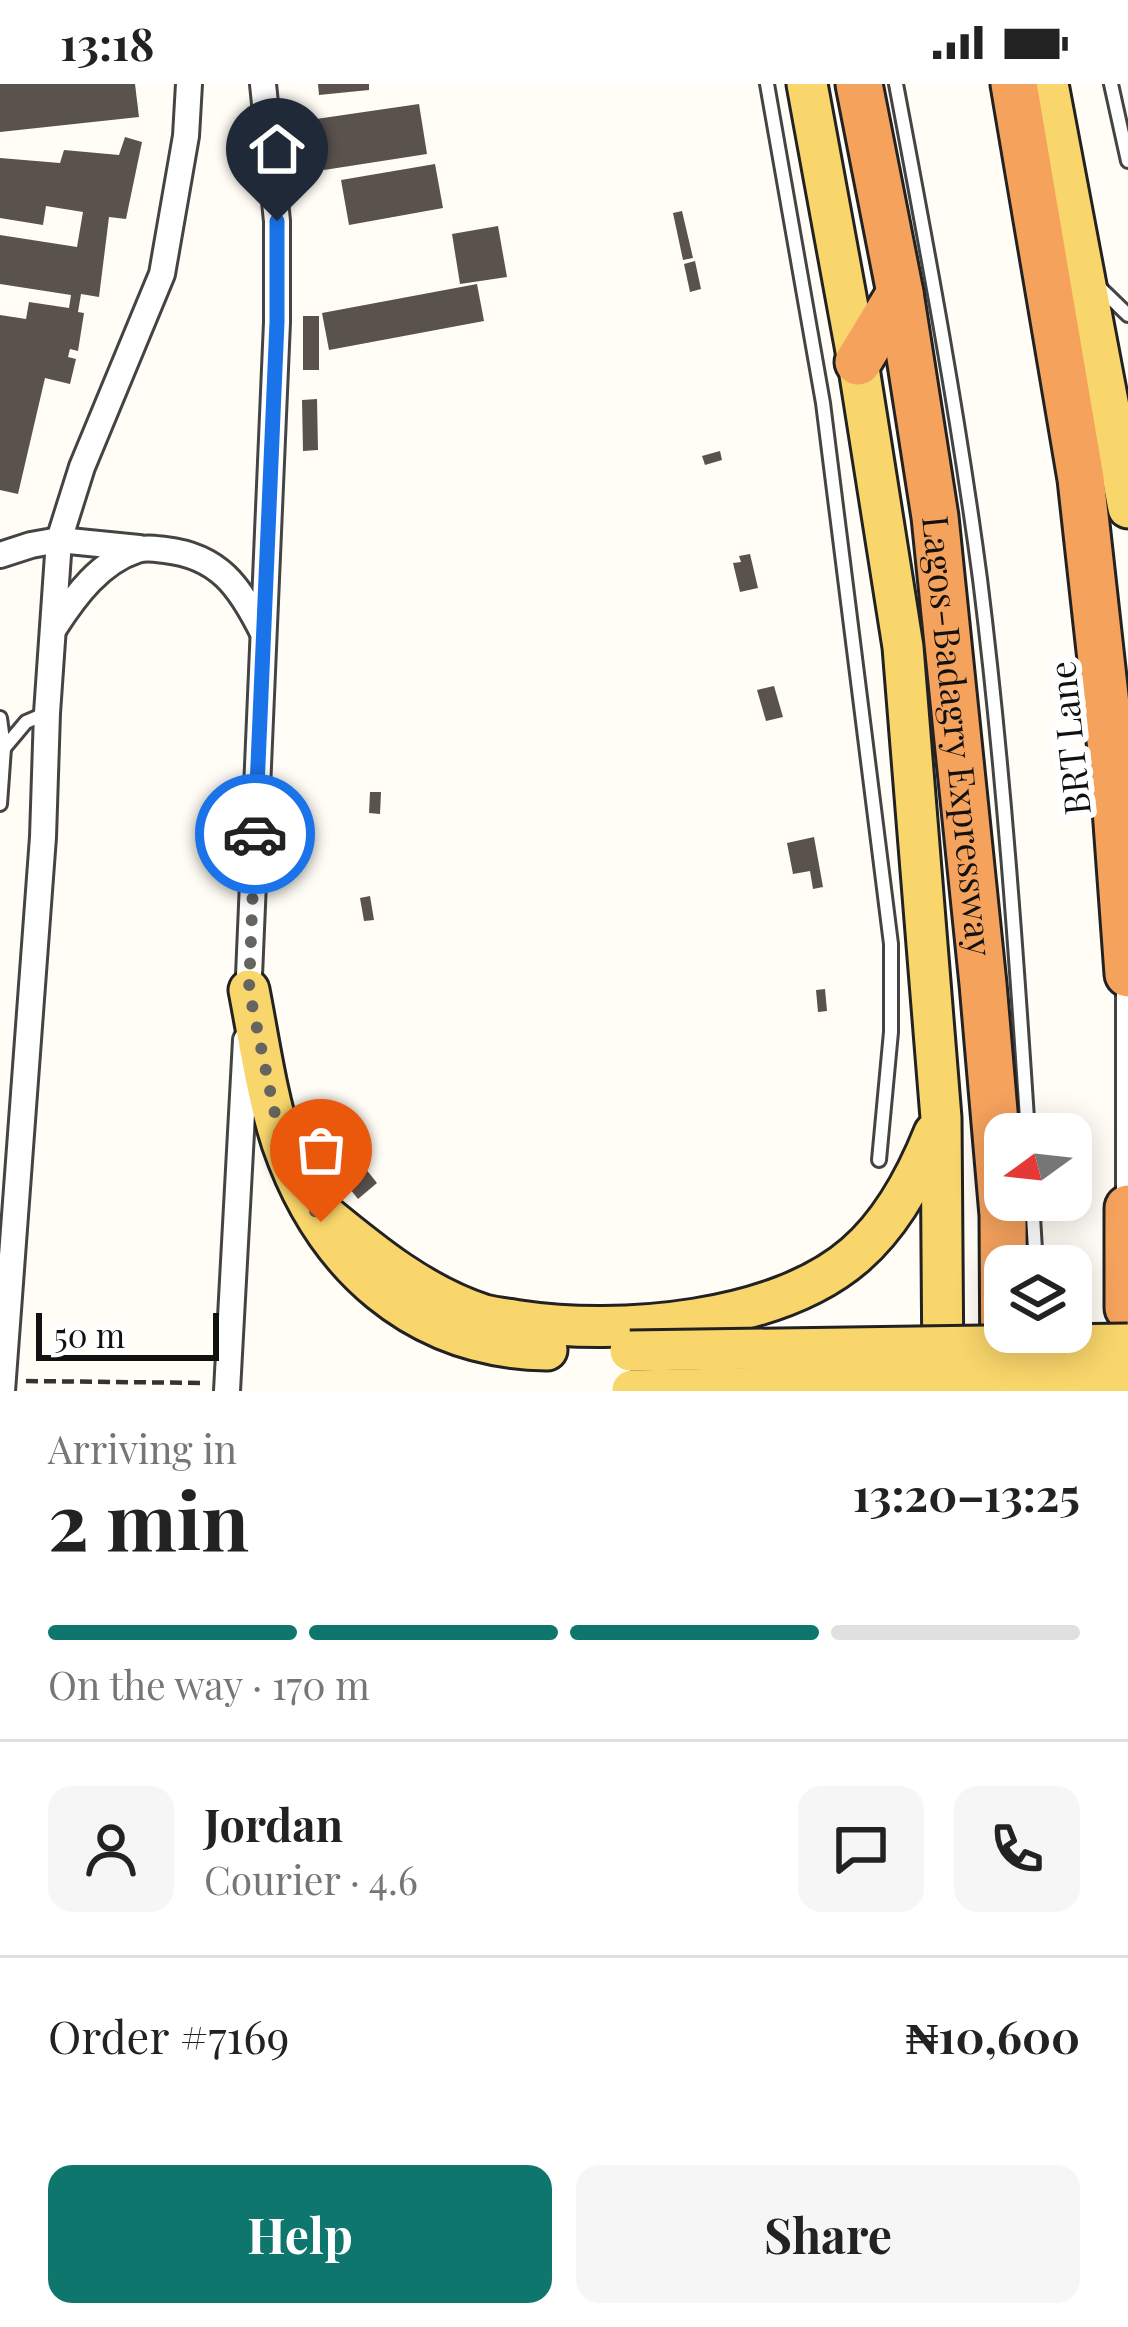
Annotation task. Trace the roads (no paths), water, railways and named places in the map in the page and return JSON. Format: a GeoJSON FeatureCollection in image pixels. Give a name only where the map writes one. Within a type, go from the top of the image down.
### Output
{"type":"FeatureCollection","features":[{"type":"Feature","properties":{"kind":"highway","name":"Lagos-Badagry Expressway"},"geometry":{"type":"LineString","coordinates":[[860,84],[900,293],[935,518],[1020,1381]]}},
{"type":"Feature","properties":{"kind":"highway"},"geometry":{"type":"LineString","coordinates":[[1011,84],[1081,479],[1113,768],[1128,974]]}},
{"type":"Feature","properties":{"kind":"highway"},"geometry":{"type":"LineString","coordinates":[[858,362],[900,293]]}},
{"type":"Feature","properties":{"kind":"highway"},"geometry":{"type":"LineString","coordinates":[[1128,1208],[1128,1308]]}},
{"type":"Feature","properties":{"kind":"main road","name":"Lagos-Badagry Expressway"},"geometry":{"type":"LineString","coordinates":[[807,84],[903,647],[940,1118],[943,1391]]}},
{"type":"Feature","properties":{"kind":"main road"},"geometry":{"type":"LineString","coordinates":[[1048,84],[1127,493]]}},
{"type":"Feature","properties":{"kind":"main road"},"geometry":{"type":"LineString","coordinates":[[249,990],[280,1138],[308,1201],[334,1242],[369,1282],[435,1328],[482,1343],[631,1371],[1128,1380]]}},
{"type":"Feature","properties":{"kind":"main road"},"geometry":{"type":"LineString","coordinates":[[308,1201],[389,1268],[485,1315],[581,1328],[694,1320],[783,1295],[822,1279],[854,1256],[900,1202],[940,1118]]}},
{"type":"Feature","properties":{"kind":"main road"},"geometry":{"type":"LineString","coordinates":[[631,1371],[1128,1344]]}},
{"type":"Feature","properties":{"kind":"main road"},"geometry":{"type":"LineString","coordinates":[[620,1391],[631,1371]]}},
{"type":"Feature","properties":{"kind":"street"},"geometry":{"type":"LineString","coordinates":[[1,1378],[43,837],[58,541],[82,466],[162,274],[186,136],[188,84]]}},
{"type":"Feature","properties":{"kind":"street"},"geometry":{"type":"LineString","coordinates":[[227,1387],[277,322],[277,221],[263,84]]}},
{"type":"Feature","properties":{"kind":"street"},"geometry":{"type":"LineString","coordinates":[[0,555],[58,541],[179,552],[227,576],[244,594],[263,633]]}},
{"type":"Feature","properties":{"kind":"street"},"geometry":{"type":"LineString","coordinates":[[54,629],[94,577],[141,548]]}},
{"type":"Feature","properties":{"kind":"lane"},"geometry":{"type":"LineString","coordinates":[[767,84],[823,403],[891,944],[891,1032],[879,1160]]}},
{"type":"Feature","properties":{"kind":"lane","name":"BRT Lane"},"geometry":{"type":"LineString","coordinates":[[896,84],[938,307],[980,579],[1014,920],[1027,1113]]}},
{"type":"Feature","properties":{"kind":"lane","name":"BRT Lane"},"geometry":{"type":"LineString","coordinates":[[1011,84],[1071,472],[1125,1003],[1120,1391]]}},
{"type":"Feature","properties":{"kind":"lane"},"geometry":{"type":"LineString","coordinates":[[1111,84],[1128,160]]}},
{"type":"Feature","properties":{"kind":"lane"},"geometry":{"type":"LineString","coordinates":[[1083,272],[1128,315]]}},
{"type":"Feature","properties":{"kind":"lane"},"geometry":{"type":"LineString","coordinates":[[4,748],[26,722],[47,713]]}},
{"type":"Feature","properties":{"kind":"lane"},"geometry":{"type":"LineString","coordinates":[[0,718],[4,748],[0,804]]}},
{"type":"Feature","properties":{"kind":"lane"},"geometry":{"type":"LineString","coordinates":[[1020,1381],[1036,1391]]}}]}
